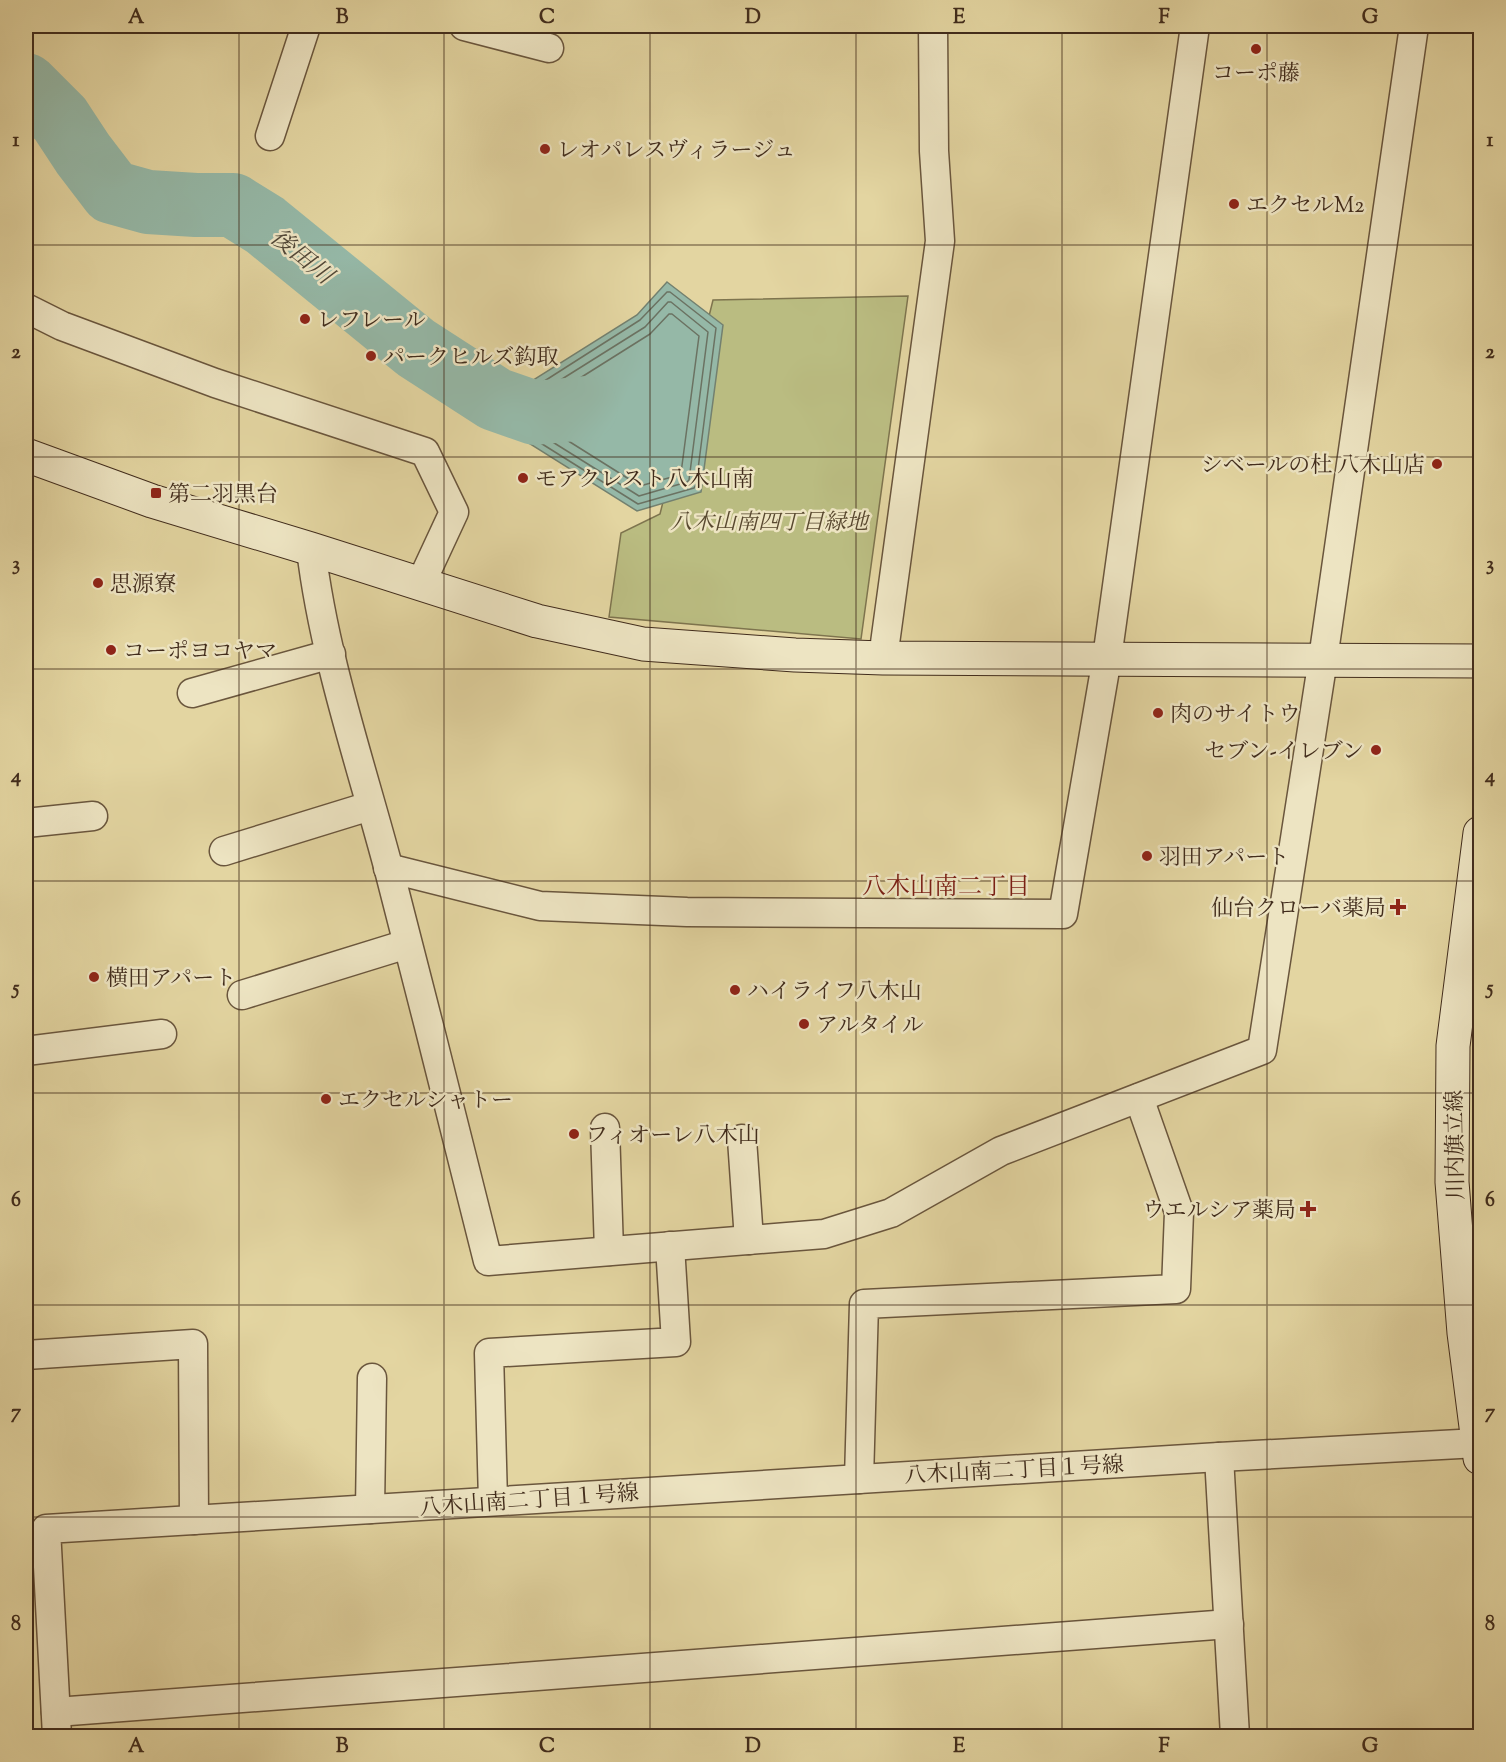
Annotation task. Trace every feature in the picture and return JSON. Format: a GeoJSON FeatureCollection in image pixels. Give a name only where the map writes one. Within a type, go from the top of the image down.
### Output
{"type":"FeatureCollection","features":[{"type":"Feature","properties":{"kind":"street"},"geometry":{"type":"LineString","coordinates":[[270,135],[306,26]]}},
{"type":"Feature","properties":{"kind":"street"},"geometry":{"type":"LineString","coordinates":[[464,26],[549,48]]}},
{"type":"Feature","properties":{"kind":"street"},"geometry":{"type":"LineString","coordinates":[[883,658],[940,241],[934,151],[933,26]]}},
{"type":"Feature","properties":{"kind":"street"},"geometry":{"type":"LineString","coordinates":[[388,868],[540,906],[687,912],[1063,914],[1107,658],[1195,26]]}},
{"type":"Feature","properties":{"kind":"street"},"geometry":{"type":"LineString","coordinates":[[311,549],[315,583],[331,654],[488,1261],[824,1234],[891,1213],[1001,1151],[1263,1050],[1323,659],[1414,26]]}},
{"type":"Feature","properties":{"kind":"street"},"geometry":{"type":"LineString","coordinates":[[26,308],[62,326],[215,383],[425,452],[454,512],[421,583]]}},
{"type":"Feature","properties":{"kind":"street"},"geometry":{"type":"LineString","coordinates":[[26,455],[152,501],[537,621],[643,644],[795,655],[883,658],[1480,661]]}},
{"type":"Feature","properties":{"kind":"street"},"geometry":{"type":"LineString","coordinates":[[192,693],[331,654]]}},
{"type":"Feature","properties":{"kind":"street"},"geometry":{"type":"LineString","coordinates":[[224,851],[370,806]]}},
{"type":"Feature","properties":{"kind":"street"},"geometry":{"type":"LineString","coordinates":[[26,823],[93,816]]}},
{"type":"Feature","properties":{"kind":"street","name":"川内旗立線"},"geometry":{"type":"LineString","coordinates":[[1479,1450],[1464,1333],[1452,1182],[1453,1046],[1480,833]]}},
{"type":"Feature","properties":{"kind":"street"},"geometry":{"type":"LineString","coordinates":[[242,995],[407,944]]}},
{"type":"Feature","properties":{"kind":"street"},"geometry":{"type":"LineString","coordinates":[[26,1050],[162,1034]]}},
{"type":"Feature","properties":{"kind":"street"},"geometry":{"type":"LineString","coordinates":[[859,1479],[864,1304],[1176,1289],[1179,1212],[1139,1098]]}},
{"type":"Feature","properties":{"kind":"street"},"geometry":{"type":"LineString","coordinates":[[605,1128],[609,1251]]}},
{"type":"Feature","properties":{"kind":"street"},"geometry":{"type":"LineString","coordinates":[[742,1139],[749,1240]]}},
{"type":"Feature","properties":{"kind":"street"},"geometry":{"type":"LineString","coordinates":[[493,1501],[489,1353],[676,1342],[670,1246]]}},
{"type":"Feature","properties":{"kind":"street"},"geometry":{"type":"LineString","coordinates":[[26,1355],[193,1344],[194,1520]]}},
{"type":"Feature","properties":{"kind":"street"},"geometry":{"type":"LineString","coordinates":[[370,1509],[372,1378]]}},
{"type":"Feature","properties":{"kind":"street","name":"八木山南二丁目１号線"},"geometry":{"type":"LineString","coordinates":[[57,1724],[46,1529],[1219,1457],[1479,1450]]}},
{"type":"Feature","properties":{"kind":"street"},"geometry":{"type":"LineString","coordinates":[[1219,1457],[1235,1737]]}},
{"type":"Feature","properties":{"kind":"street"},"geometry":{"type":"LineString","coordinates":[[57,1724],[1229,1624]]}},
{"type":"Feature","properties":{"kind":"green space","name":"八木山南四丁目緑地"},"geometry":{"type":"Polygon","coordinates":[[[908,296],[861,639],[609,617],[621,533],[660,514],[713,300],[908,296]]]}},
{"type":"Feature","properties":{"kind":"water"},"geometry":{"type":"Polygon","coordinates":[[[667,282],[723,325],[701,492],[637,511],[511,432],[487,409],[637,315],[667,282]]]}},
{"type":"Feature","properties":{"kind":"waterway","name":"後田川"},"geometry":{"type":"LineString","coordinates":[[26,85],[60,119],[112,192],[148,202],[233,205],[265,225],[416,348],[495,399],[535,413],[586,408]]}},
{"type":"Feature","properties":{"kind":"place","name":"コーポ藤"},"geometry":{"type":"Point","coordinates":[1256,49]}},
{"type":"Feature","properties":{"kind":"place","name":"レオパレスヴィラージュ"},"geometry":{"type":"Point","coordinates":[545,149]}},
{"type":"Feature","properties":{"kind":"place","name":"エクセルM2"},"geometry":{"type":"Point","coordinates":[1234,204]}},
{"type":"Feature","properties":{"kind":"place","name":"レフレール"},"geometry":{"type":"Point","coordinates":[305,319]}},
{"type":"Feature","properties":{"kind":"place","name":"パークヒルズ鈎取"},"geometry":{"type":"Point","coordinates":[371,356]}},
{"type":"Feature","properties":{"kind":"place","name":"シベールの杜 八木山店"},"geometry":{"type":"Point","coordinates":[1437,464]}},
{"type":"Feature","properties":{"kind":"place","name":"モアクレスト八木山南"},"geometry":{"type":"Point","coordinates":[523,478]}},
{"type":"Feature","properties":{"kind":"place","name":"第二羽黒台"},"geometry":{"type":"Point","coordinates":[156,493]}},
{"type":"Feature","properties":{"kind":"place","name":"思源寮"},"geometry":{"type":"Point","coordinates":[98,583]}},
{"type":"Feature","properties":{"kind":"place","name":"コーポヨコヤマ"},"geometry":{"type":"Point","coordinates":[111,650]}},
{"type":"Feature","properties":{"kind":"place","name":"肉のサイトウ"},"geometry":{"type":"Point","coordinates":[1158,713]}},
{"type":"Feature","properties":{"kind":"place","name":"セブン-イレブン"},"geometry":{"type":"Point","coordinates":[1376,750]}},
{"type":"Feature","properties":{"kind":"place","name":"羽田アパート"},"geometry":{"type":"Point","coordinates":[1147,856]}},
{"type":"Feature","properties":{"kind":"place","name":"仙台クローバ薬局"},"geometry":{"type":"Point","coordinates":[1398,907]}},
{"type":"Feature","properties":{"kind":"place","name":"横田アパート"},"geometry":{"type":"Point","coordinates":[94,977]}},
{"type":"Feature","properties":{"kind":"place","name":"ハイライフ八木山"},"geometry":{"type":"Point","coordinates":[735,990]}},
{"type":"Feature","properties":{"kind":"place","name":"アルタイル"},"geometry":{"type":"Point","coordinates":[804,1024]}},
{"type":"Feature","properties":{"kind":"place","name":"エクセルシャトー"},"geometry":{"type":"Point","coordinates":[326,1099]}},
{"type":"Feature","properties":{"kind":"place","name":"フィオーレ八木山"},"geometry":{"type":"Point","coordinates":[574,1134]}},
{"type":"Feature","properties":{"kind":"place","name":"ウエルシア薬局"},"geometry":{"type":"Point","coordinates":[1308,1209]}},
{"type":"Feature","properties":{"kind":"district","name":"八木山南二丁目"},"geometry":{"type":"Point","coordinates":[946,886]}}]}
